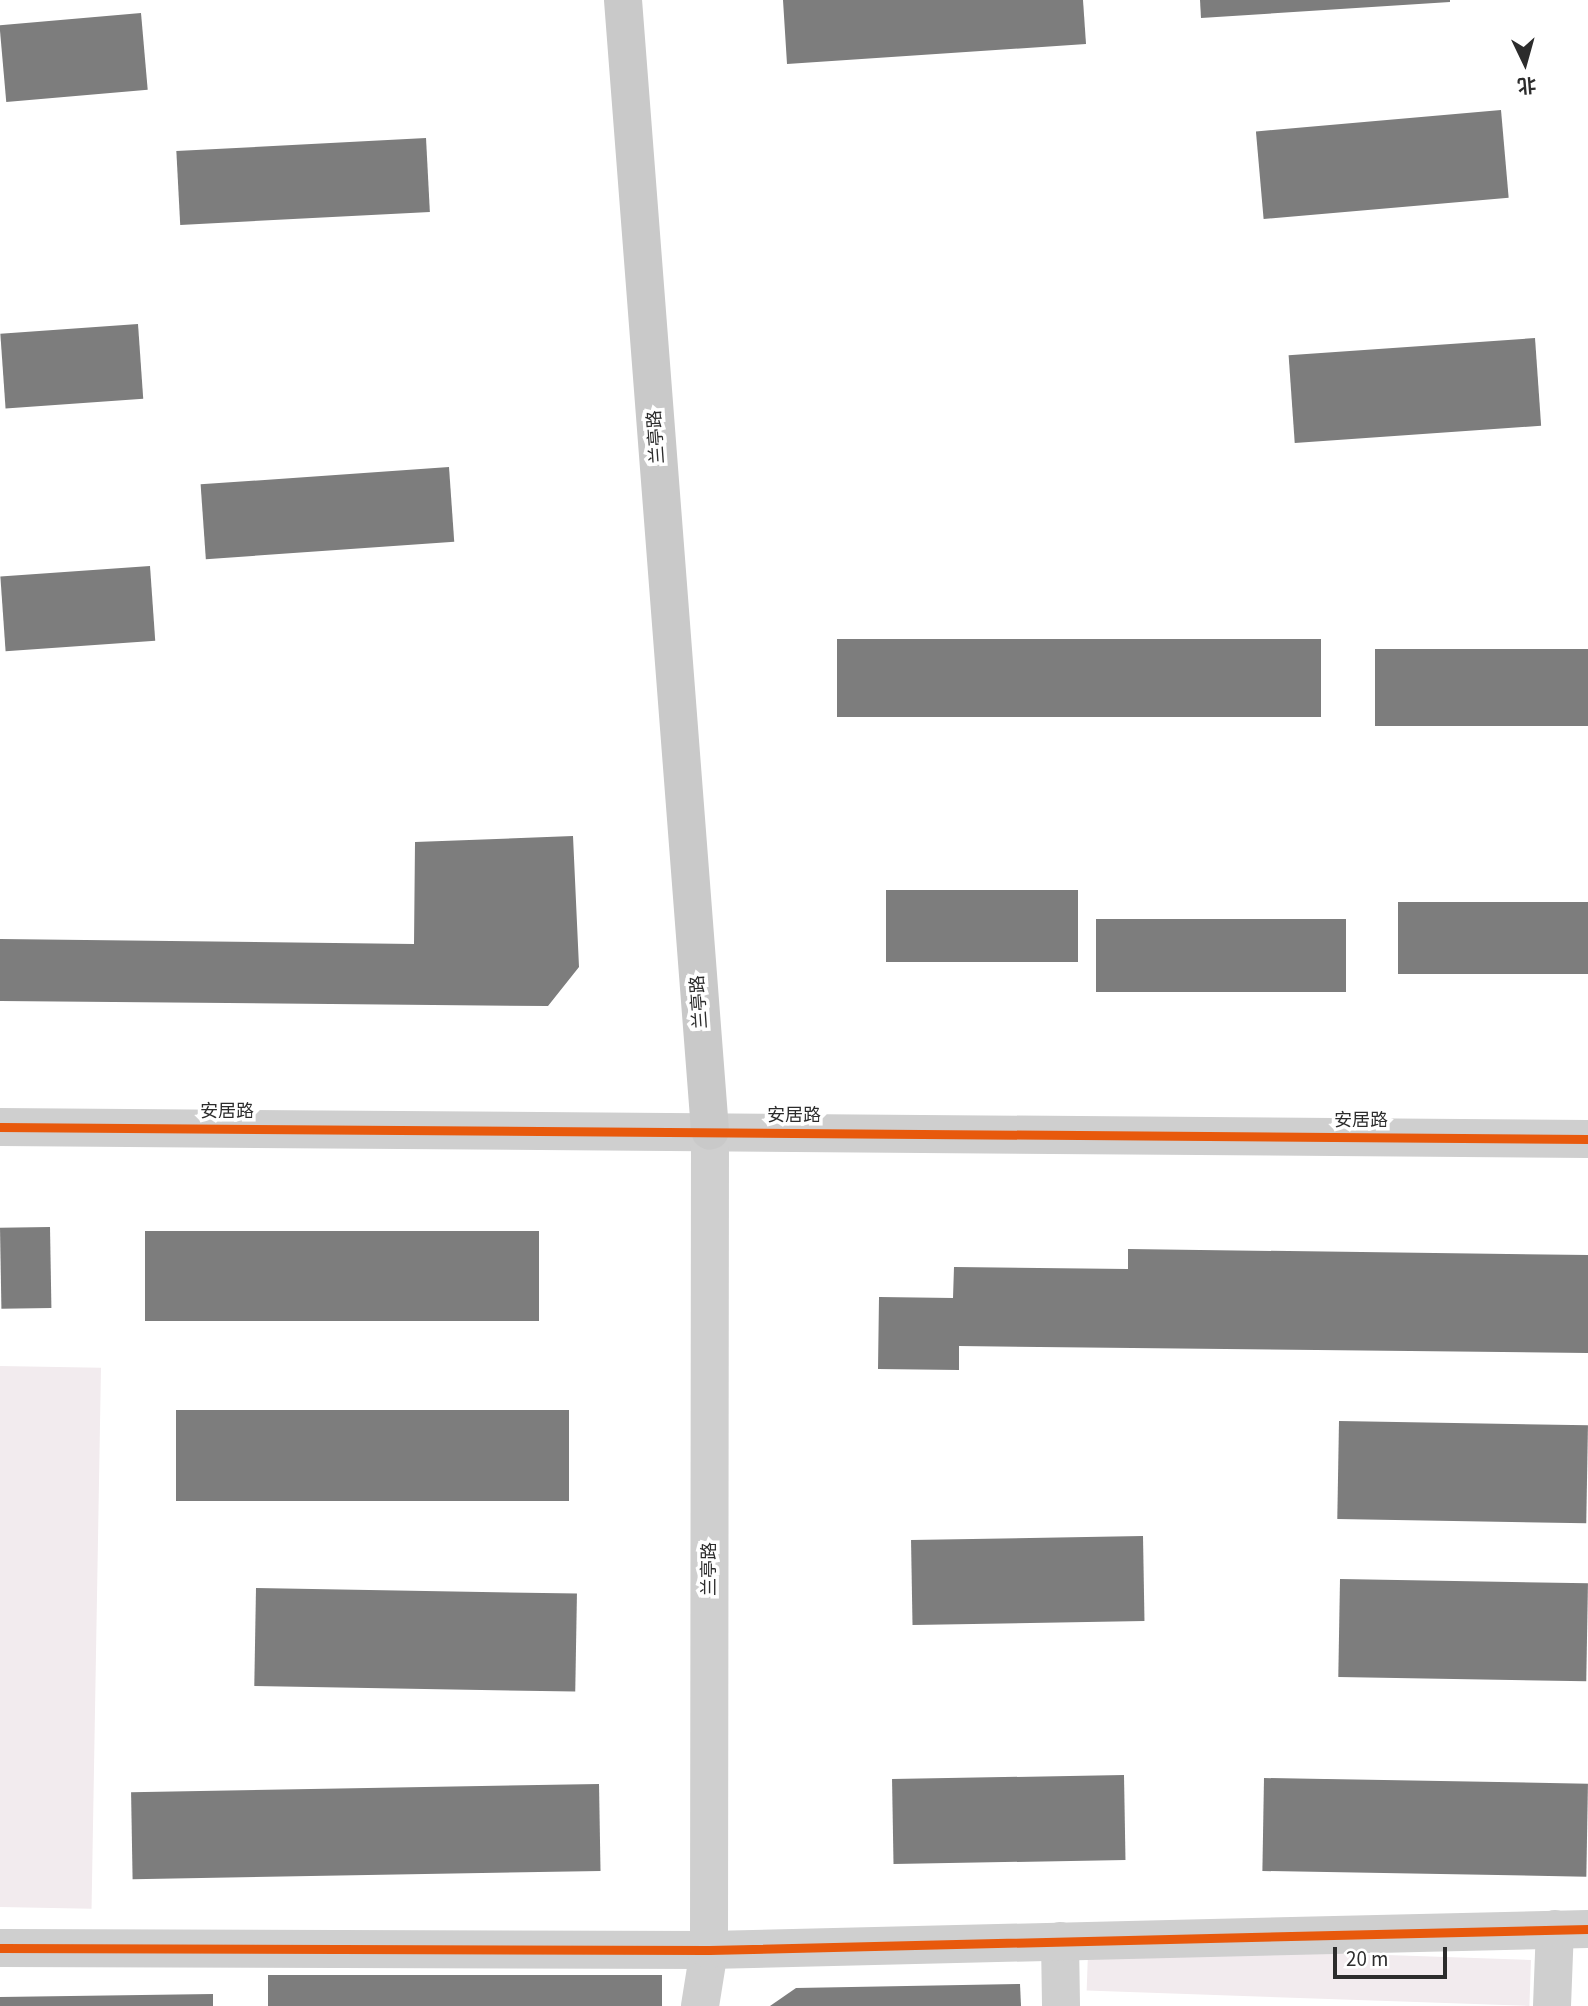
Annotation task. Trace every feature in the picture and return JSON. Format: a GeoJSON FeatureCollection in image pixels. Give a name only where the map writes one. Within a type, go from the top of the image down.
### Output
{"type":"FeatureCollection","features":[{"type":"Feature","properties":{"kind":"main road","name":"兰亭路"},"geometry":{"type":"LineString","coordinates":[[623,0],[710,1131]]}},
{"type":"Feature","properties":{"kind":"street","name":"安居路"},"geometry":{"type":"LineString","coordinates":[[0,1127],[1588,1139]]}},
{"type":"Feature","properties":{"kind":"street","name":"兰亭路"},"geometry":{"type":"LineString","coordinates":[[699,2006],[709,1950],[710,1131]]}},
{"type":"Feature","properties":{"kind":"street"},"geometry":{"type":"LineString","coordinates":[[0,1948],[709,1950],[1572,1929],[1552,2006]]}},
{"type":"Feature","properties":{"kind":"street"},"geometry":{"type":"LineString","coordinates":[[1059,1941],[1061,2006]]}},
{"type":"Feature","properties":{"kind":"shaded area"},"geometry":{"type":"Polygon","coordinates":[[[0,1366],[101,1368],[92,1909],[0,1907],[0,1366]]]}},
{"type":"Feature","properties":{"kind":"shaded area"},"geometry":{"type":"Polygon","coordinates":[[[1088,1945],[1531,1960],[1529,2006],[1087,1991],[1088,1945]]]}},
{"type":"Feature","properties":{"kind":"building"},"geometry":{"type":"Polygon","coordinates":[[[783,0],[1083,0],[1086,44],[787,64],[783,0]]]}},
{"type":"Feature","properties":{"kind":"building"},"geometry":{"type":"Polygon","coordinates":[[[1200,0],[1450,0],[1450,2],[1201,18],[1200,0]]]}},
{"type":"Feature","properties":{"kind":"building"},"geometry":{"type":"Polygon","coordinates":[[[141,13],[148,90],[6,102],[0,25],[141,13]]]}},
{"type":"Feature","properties":{"kind":"building"},"geometry":{"type":"Polygon","coordinates":[[[1501,110],[1509,198],[1264,219],[1256,131],[1501,110]]]}},
{"type":"Feature","properties":{"kind":"building"},"geometry":{"type":"Polygon","coordinates":[[[426,138],[430,212],[180,225],[176,151],[426,138]]]}},
{"type":"Feature","properties":{"kind":"building"},"geometry":{"type":"Polygon","coordinates":[[[138,324],[143,399],[6,408],[0,334],[138,324]]]}},
{"type":"Feature","properties":{"kind":"building"},"geometry":{"type":"Polygon","coordinates":[[[1535,338],[1541,426],[1295,443],[1289,355],[1535,338]]]}},
{"type":"Feature","properties":{"kind":"building"},"geometry":{"type":"Polygon","coordinates":[[[449,467],[454,542],[206,559],[201,484],[449,467]]]}},
{"type":"Feature","properties":{"kind":"building"},"geometry":{"type":"Polygon","coordinates":[[[150,566],[155,641],[6,651],[0,576],[150,566]]]}},
{"type":"Feature","properties":{"kind":"building"},"geometry":{"type":"Polygon","coordinates":[[[837,639],[1321,639],[1321,717],[837,717],[837,639]]]}},
{"type":"Feature","properties":{"kind":"building"},"geometry":{"type":"Polygon","coordinates":[[[1375,649],[1588,649],[1588,726],[1375,726],[1375,649]]]}},
{"type":"Feature","properties":{"kind":"building"},"geometry":{"type":"Polygon","coordinates":[[[573,836],[579,967],[548,1006],[0,1001],[0,939],[414,944],[415,842],[573,836]]]}},
{"type":"Feature","properties":{"kind":"building"},"geometry":{"type":"Polygon","coordinates":[[[886,890],[1078,890],[1078,962],[886,962],[886,890]]]}},
{"type":"Feature","properties":{"kind":"building"},"geometry":{"type":"Polygon","coordinates":[[[1398,902],[1588,902],[1588,974],[1398,974],[1398,902]]]}},
{"type":"Feature","properties":{"kind":"building"},"geometry":{"type":"Polygon","coordinates":[[[1096,919],[1346,919],[1346,992],[1096,992],[1096,919]]]}},
{"type":"Feature","properties":{"kind":"building"},"geometry":{"type":"Polygon","coordinates":[[[50,1227],[51,1308],[1,1309],[0,1228],[50,1227]]]}},
{"type":"Feature","properties":{"kind":"building"},"geometry":{"type":"Polygon","coordinates":[[[145,1231],[539,1231],[539,1321],[145,1321],[145,1231]]]}},
{"type":"Feature","properties":{"kind":"building"},"geometry":{"type":"Polygon","coordinates":[[[1128,1249],[1588,1255],[1588,1353],[959,1346],[959,1370],[878,1369],[879,1297],[953,1298],[954,1267],[1128,1269],[1128,1249]]]}},
{"type":"Feature","properties":{"kind":"building"},"geometry":{"type":"Polygon","coordinates":[[[176,1410],[569,1410],[569,1501],[176,1501],[176,1410]]]}},
{"type":"Feature","properties":{"kind":"building"},"geometry":{"type":"Polygon","coordinates":[[[1339,1421],[1588,1425],[1586,1523],[1337,1519],[1339,1421]]]}},
{"type":"Feature","properties":{"kind":"building"},"geometry":{"type":"Polygon","coordinates":[[[1143,1536],[1144,1621],[913,1625],[911,1540],[1143,1536]]]}},
{"type":"Feature","properties":{"kind":"building"},"geometry":{"type":"Polygon","coordinates":[[[1340,1579],[1588,1583],[1586,1681],[1338,1677],[1340,1579]]]}},
{"type":"Feature","properties":{"kind":"building"},"geometry":{"type":"Polygon","coordinates":[[[256,1588],[577,1594],[575,1692],[254,1686],[256,1588]]]}},
{"type":"Feature","properties":{"kind":"building"},"geometry":{"type":"Polygon","coordinates":[[[1124,1775],[1125,1860],[894,1864],[892,1779],[1124,1775]]]}},
{"type":"Feature","properties":{"kind":"building"},"geometry":{"type":"Polygon","coordinates":[[[1264,1778],[1588,1784],[1586,1877],[1262,1871],[1264,1778]]]}},
{"type":"Feature","properties":{"kind":"building"},"geometry":{"type":"Polygon","coordinates":[[[599,1784],[601,1871],[133,1879],[131,1792],[599,1784]]]}},
{"type":"Feature","properties":{"kind":"building"},"geometry":{"type":"Polygon","coordinates":[[[268,1975],[662,1975],[662,2006],[268,2006],[268,1975]]]}},
{"type":"Feature","properties":{"kind":"building"},"geometry":{"type":"Polygon","coordinates":[[[1020,1984],[1021,2006],[770,2006],[796,1988],[1020,1984]]]}},
{"type":"Feature","properties":{"kind":"building"},"geometry":{"type":"Polygon","coordinates":[[[213,1994],[213,2006],[0,2006],[0,1997],[213,1994]]]}},
{"type":"Feature","properties":{"kind":"cycle path"},"geometry":{"type":"LineString","coordinates":[[0,1127],[1588,1139]]}},
{"type":"Feature","properties":{"kind":"cycle path"},"geometry":{"type":"LineString","coordinates":[[0,1948],[709,1950],[1588,1929]]}}]}
